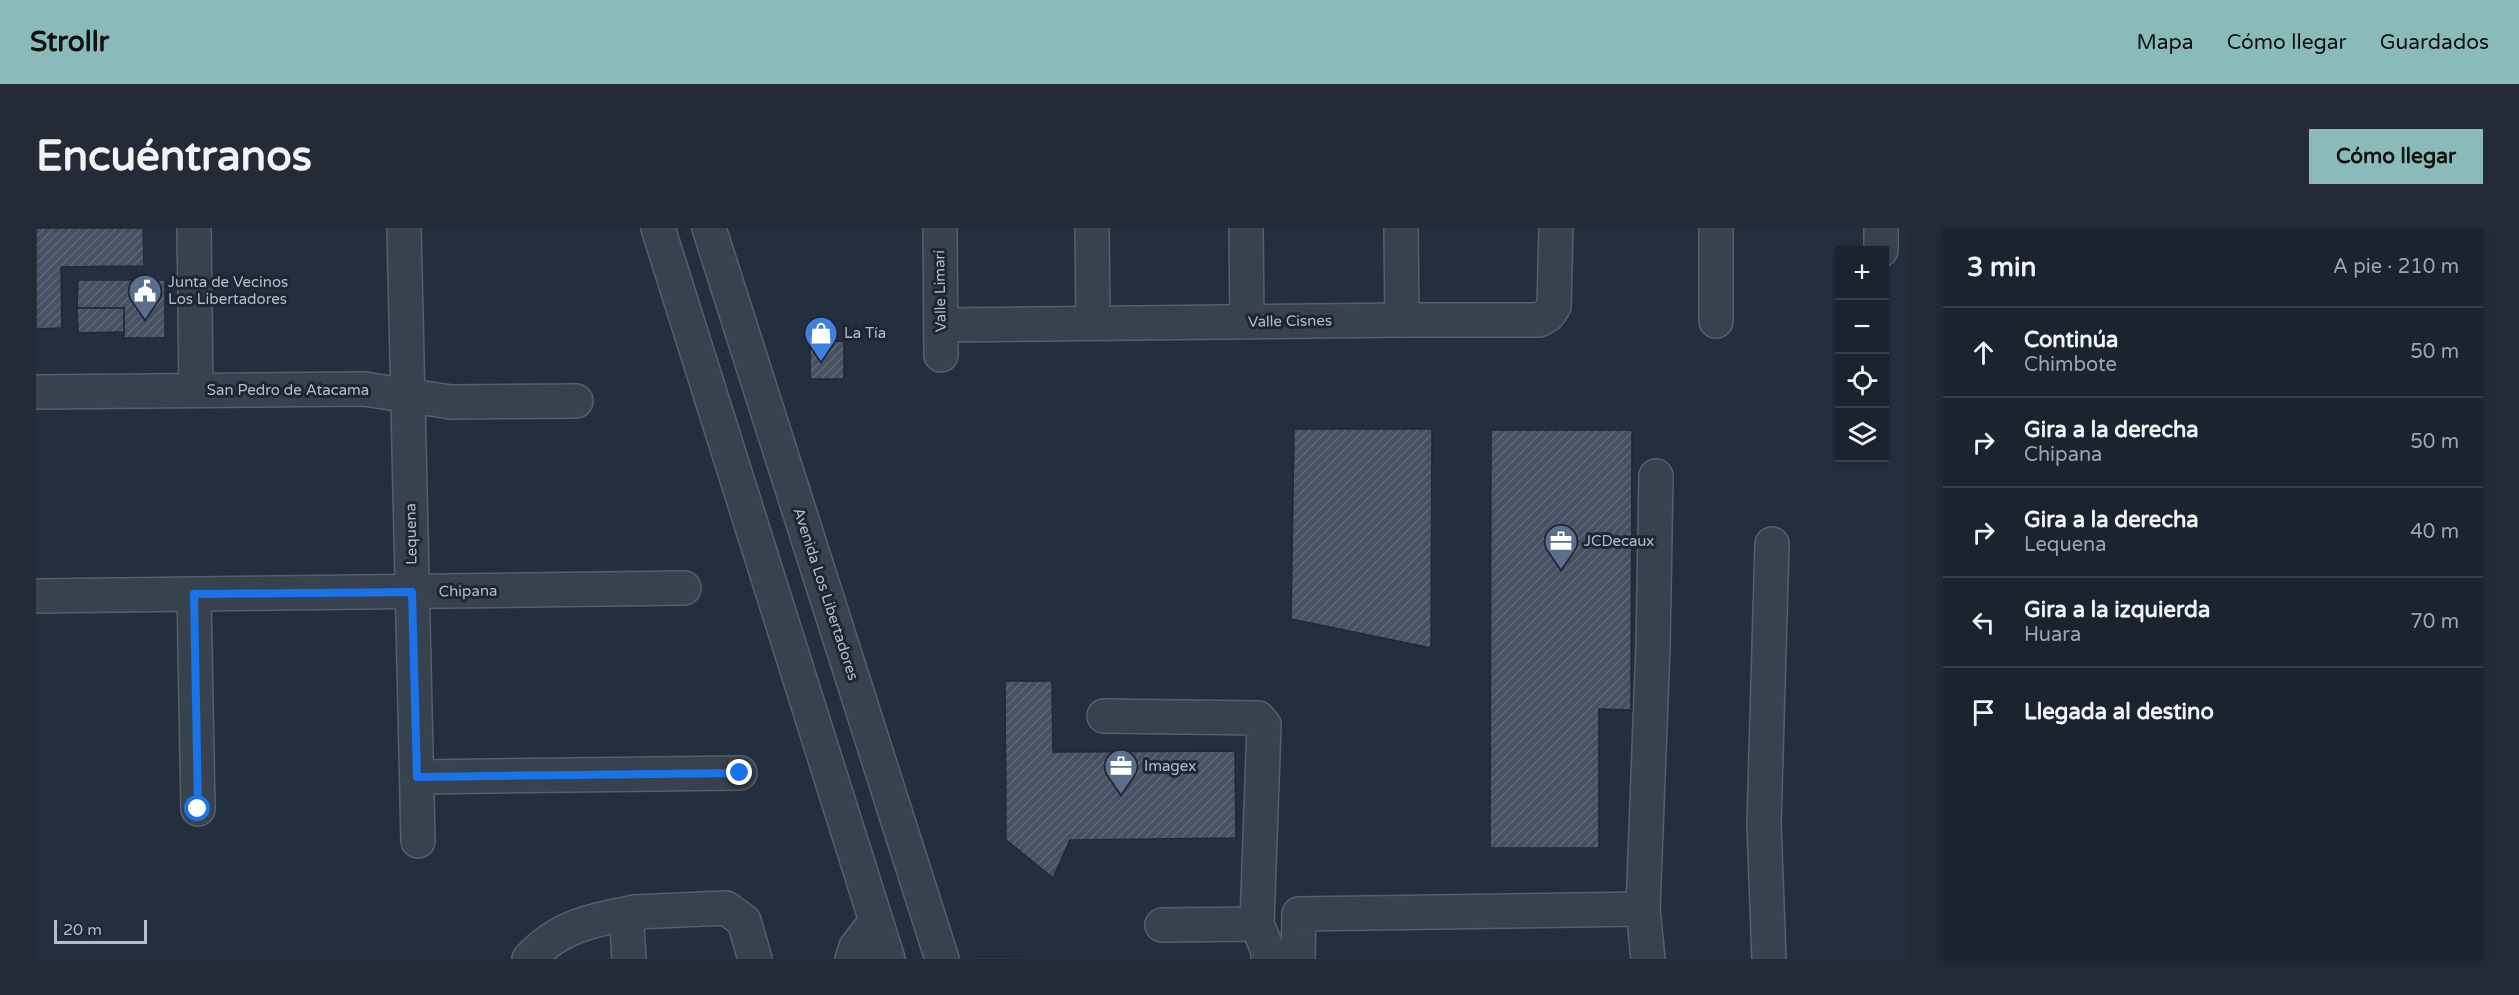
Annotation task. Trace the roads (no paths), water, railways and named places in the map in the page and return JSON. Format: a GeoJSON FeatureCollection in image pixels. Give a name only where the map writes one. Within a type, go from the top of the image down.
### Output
{"type":"FeatureCollection","features":[{"type":"Feature","properties":{"kind":"street"},"geometry":{"type":"LineString","coordinates":[[194,228],[196,390]]}},
{"type":"Feature","properties":{"kind":"street","name":"Lequena"},"geometry":{"type":"LineString","coordinates":[[404,228],[418,841]]}},
{"type":"Feature","properties":{"kind":"street"},"geometry":{"type":"LineString","coordinates":[[658,228],[888,959]]}},
{"type":"Feature","properties":{"kind":"street","name":"Avenida Los Libertadores"},"geometry":{"type":"LineString","coordinates":[[710,228],[942,959]]}},
{"type":"Feature","properties":{"kind":"street","name":"Valle Limarí"},"geometry":{"type":"LineString","coordinates":[[940,228],[941,340]]}},
{"type":"Feature","properties":{"kind":"street"},"geometry":{"type":"LineString","coordinates":[[1092,228],[1093,323]]}},
{"type":"Feature","properties":{"kind":"street"},"geometry":{"type":"LineString","coordinates":[[1246,228],[1247,321]]}},
{"type":"Feature","properties":{"kind":"street"},"geometry":{"type":"LineString","coordinates":[[1401,228],[1402,320]]}},
{"type":"Feature","properties":{"kind":"street","name":"Valle Cisnes"},"geometry":{"type":"LineString","coordinates":[[941,340],[1093,323],[1539,320],[1548,315],[1554,306],[1556,228]]}},
{"type":"Feature","properties":{"kind":"street"},"geometry":{"type":"LineString","coordinates":[[1716,228],[1716,321]]}},
{"type":"Feature","properties":{"kind":"street"},"geometry":{"type":"LineString","coordinates":[[1881,228],[1881,246]]}},
{"type":"Feature","properties":{"kind":"street","name":"San Pedro de Atacama"},"geometry":{"type":"LineString","coordinates":[[36,392],[364,388],[451,402],[576,401]]}},
{"type":"Feature","properties":{"kind":"street"},"geometry":{"type":"LineString","coordinates":[[1648,959],[1643,909],[1653,646],[1656,476]]}},
{"type":"Feature","properties":{"kind":"street"},"geometry":{"type":"LineString","coordinates":[[1769,959],[1764,824],[1772,544]]}},
{"type":"Feature","properties":{"kind":"street","name":"Chipana"},"geometry":{"type":"LineString","coordinates":[[36,596],[684,588]]}},
{"type":"Feature","properties":{"kind":"street"},"geometry":{"type":"LineString","coordinates":[[194,594],[198,809]]}},
{"type":"Feature","properties":{"kind":"street"},"geometry":{"type":"LineString","coordinates":[[1104,716],[1258,718],[1264,725],[1257,924],[1268,951],[1268,959]]}},
{"type":"Feature","properties":{"kind":"street"},"geometry":{"type":"LineString","coordinates":[[417,777],[740,773]]}},
{"type":"Feature","properties":{"kind":"street"},"geometry":{"type":"LineString","coordinates":[[529,959],[560,932],[581,923],[635,912],[726,908],[744,921],[755,959]]}},
{"type":"Feature","properties":{"kind":"street"},"geometry":{"type":"LineString","coordinates":[[1298,959],[1299,914],[1643,909]]}},
{"type":"Feature","properties":{"kind":"street"},"geometry":{"type":"LineString","coordinates":[[629,959],[627,926],[635,912]]}},
{"type":"Feature","properties":{"kind":"street"},"geometry":{"type":"LineString","coordinates":[[852,959],[856,947],[876,921]]}},
{"type":"Feature","properties":{"kind":"street"},"geometry":{"type":"LineString","coordinates":[[1162,925],[1257,924]]}},
{"type":"Feature","properties":{"kind":"place","name":"Junta de Vecinos Los Libertadores"},"geometry":{"type":"Point","coordinates":[145,320]}},
{"type":"Feature","properties":{"kind":"place","name":"La Tía"},"geometry":{"type":"Point","coordinates":[821,362]}},
{"type":"Feature","properties":{"kind":"place","name":"JCDecaux"},"geometry":{"type":"Point","coordinates":[1561,570]}},
{"type":"Feature","properties":{"kind":"place","name":"Imagex"},"geometry":{"type":"Point","coordinates":[1121,795]}}]}
